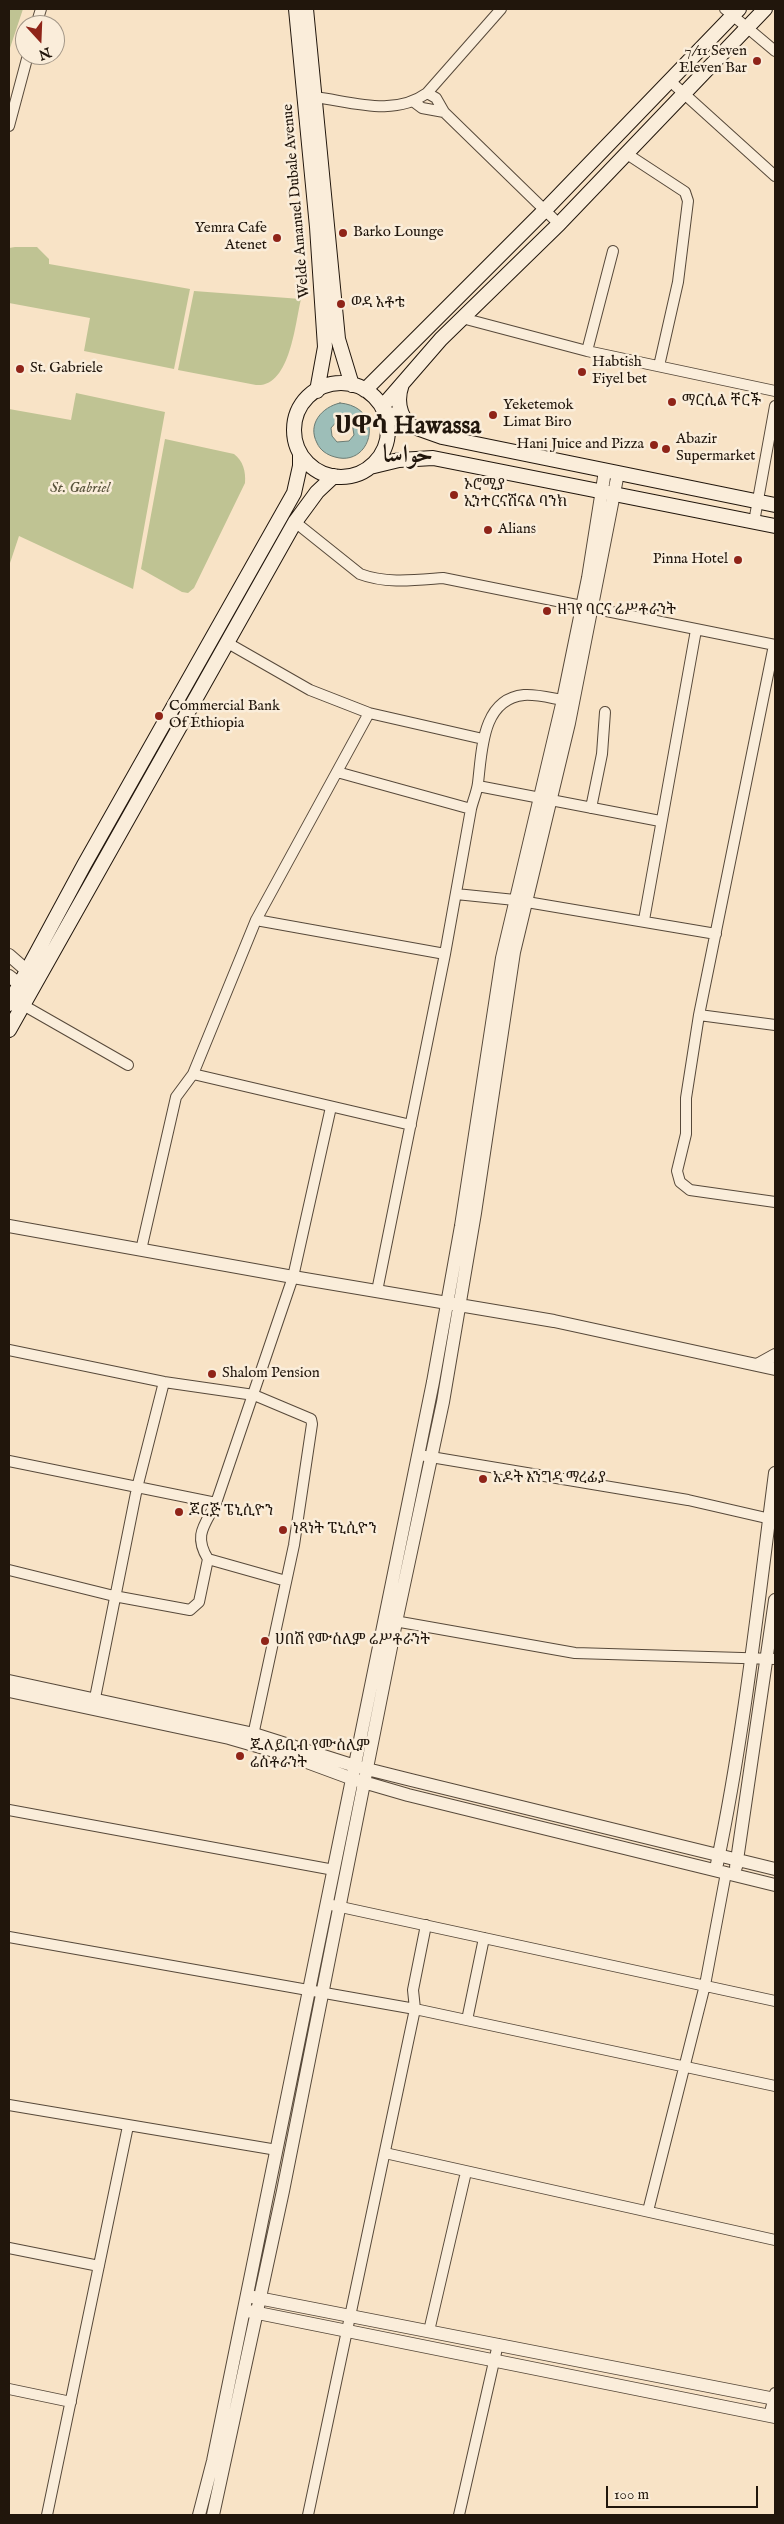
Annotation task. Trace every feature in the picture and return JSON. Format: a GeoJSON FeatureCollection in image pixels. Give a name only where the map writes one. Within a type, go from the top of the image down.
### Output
{"type":"FeatureCollection","features":[{"type":"Feature","properties":{"kind":"main road","name":"Welde Amanuel Dubale Avenue"},"geometry":{"type":"LineString","coordinates":[[296,9],[317,227],[326,347],[316,391]]}},
{"type":"Feature","properties":{"kind":"main road"},"geometry":{"type":"LineString","coordinates":[[306,9],[338,339],[358,387],[383,409],[410,426],[442,437],[775,505]]}},
{"type":"Feature","properties":{"kind":"main road"},"geometry":{"type":"LineString","coordinates":[[370,467],[382,454],[388,437],[383,409],[403,380],[462,318],[559,224],[765,9]]}},
{"type":"Feature","properties":{"kind":"main road"},"geometry":{"type":"LineString","coordinates":[[358,387],[544,211],[670,80],[732,11]]}},
{"type":"Feature","properties":{"kind":"main road"},"geometry":{"type":"LineString","coordinates":[[403,380],[399,396],[399,406],[403,418],[410,426]]}},
{"type":"Feature","properties":{"kind":"main road"},"geometry":{"type":"LineString","coordinates":[[32,975],[294,493],[300,466],[300,453],[294,436],[296,418],[303,402],[316,391],[334,384],[358,387]]}},
{"type":"Feature","properties":{"kind":"main road"},"geometry":{"type":"LineString","coordinates":[[300,453],[314,469],[334,476],[353,475],[370,467],[399,460],[433,458],[775,526]]}},
{"type":"Feature","properties":{"kind":"main road"},"geometry":{"type":"LineString","coordinates":[[9,1030],[16,1005],[19,984],[32,975],[295,522],[317,492],[334,476]]}},
{"type":"Feature","properties":{"kind":"street"},"geometry":{"type":"LineString","coordinates":[[315,97],[388,107],[414,102],[427,93],[502,9]]}},
{"type":"Feature","properties":{"kind":"street"},"geometry":{"type":"LineString","coordinates":[[732,11],[747,28],[775,51]]}},
{"type":"Feature","properties":{"kind":"street"},"geometry":{"type":"LineString","coordinates":[[9,126],[25,65]]}},
{"type":"Feature","properties":{"kind":"street"},"geometry":{"type":"LineString","coordinates":[[670,80],[775,176]]}},
{"type":"Feature","properties":{"kind":"street"},"geometry":{"type":"LineString","coordinates":[[427,93],[436,98],[444,112],[559,224]]}},
{"type":"Feature","properties":{"kind":"street"},"geometry":{"type":"LineString","coordinates":[[414,102],[422,108],[444,112]]}},
{"type":"Feature","properties":{"kind":"street"},"geometry":{"type":"LineString","coordinates":[[627,154],[685,192],[688,200],[678,282],[659,366]]}},
{"type":"Feature","properties":{"kind":"street"},"geometry":{"type":"LineString","coordinates":[[587,351],[613,251]]}},
{"type":"Feature","properties":{"kind":"street"},"geometry":{"type":"LineString","coordinates":[[462,318],[587,351],[775,391]]}},
{"type":"Feature","properties":{"kind":"street"},"geometry":{"type":"LineString","coordinates":[[754,522],[775,406]]}},
{"type":"Feature","properties":{"kind":"street"},"geometry":{"type":"LineString","coordinates":[[199,2515],[213,2461],[309,1990],[332,1905],[359,1781],[355,1766],[431,1457],[488,1037],[587,608],[612,472]]}},
{"type":"Feature","properties":{"kind":"street"},"geometry":{"type":"LineString","coordinates":[[295,522],[366,577],[390,580],[443,578],[774,645],[699,1015],[686,1098],[686,1134],[678,1164],[678,1178],[685,1187],[696,1192],[749,1196],[775,1202]]}},
{"type":"Feature","properties":{"kind":"street"},"geometry":{"type":"LineString","coordinates":[[544,798],[563,700],[587,608]]}},
{"type":"Feature","properties":{"kind":"street"},"geometry":{"type":"LineString","coordinates":[[644,920],[660,821],[696,630]]}},
{"type":"Feature","properties":{"kind":"street"},"geometry":{"type":"LineString","coordinates":[[226,642],[310,690],[369,713],[483,739]]}},
{"type":"Feature","properties":{"kind":"street"},"geometry":{"type":"LineString","coordinates":[[377,1292],[445,954],[471,809],[478,786],[483,739],[491,717],[502,703],[513,697],[526,694],[563,700]]}},
{"type":"Feature","properties":{"kind":"street"},"geometry":{"type":"LineString","coordinates":[[591,808],[602,754],[604,712]]}},
{"type":"Feature","properties":{"kind":"street"},"geometry":{"type":"LineString","coordinates":[[141,1250],[176,1097],[193,1074],[256,920],[369,713]]}},
{"type":"Feature","properties":{"kind":"street"},"geometry":{"type":"LineString","coordinates":[[336,772],[471,809]]}},
{"type":"Feature","properties":{"kind":"street"},"geometry":{"type":"LineString","coordinates":[[478,786],[516,795],[544,798],[660,821]]}},
{"type":"Feature","properties":{"kind":"street"},"geometry":{"type":"LineString","coordinates":[[456,894],[520,901],[644,920],[716,934]]}},
{"type":"Feature","properties":{"kind":"street"},"geometry":{"type":"LineString","coordinates":[[256,920],[445,954]]}},
{"type":"Feature","properties":{"kind":"street"},"geometry":{"type":"LineString","coordinates":[[9,956],[32,975]]}},
{"type":"Feature","properties":{"kind":"street"},"geometry":{"type":"LineString","coordinates":[[16,1005],[128,1065]]}},
{"type":"Feature","properties":{"kind":"street"},"geometry":{"type":"LineString","coordinates":[[699,1015],[775,1025]]}},
{"type":"Feature","properties":{"kind":"street"},"geometry":{"type":"LineString","coordinates":[[193,1074],[411,1125]]}},
{"type":"Feature","properties":{"kind":"street"},"geometry":{"type":"LineString","coordinates":[[286,1581],[208,1559],[202,1550],[201,1532],[216,1503],[293,1278],[331,1107]]}},
{"type":"Feature","properties":{"kind":"street"},"geometry":{"type":"LineString","coordinates":[[9,1226],[293,1278],[554,1321],[766,1367],[775,1377]]}},
{"type":"Feature","properties":{"kind":"street"},"geometry":{"type":"LineString","coordinates":[[213,2515],[323,1992],[334,1870],[359,1781],[368,1769],[390,1620],[418,1455],[453,1305]]}},
{"type":"Feature","properties":{"kind":"street"},"geometry":{"type":"LineString","coordinates":[[9,1350],[164,1382],[254,1395],[309,1417],[312,1424],[294,1545],[252,1739]]}},
{"type":"Feature","properties":{"kind":"street"},"geometry":{"type":"LineString","coordinates":[[766,1367],[775,1355]]}},
{"type":"Feature","properties":{"kind":"street"},"geometry":{"type":"LineString","coordinates":[[95,1698],[137,1488],[164,1382]]}},
{"type":"Feature","properties":{"kind":"street"},"geometry":{"type":"LineString","coordinates":[[418,1455],[688,1500],[772,1519]]}},
{"type":"Feature","properties":{"kind":"street"},"geometry":{"type":"LineString","coordinates":[[9,1461],[216,1503]]}},
{"type":"Feature","properties":{"kind":"street"},"geometry":{"type":"LineString","coordinates":[[648,2211],[705,1986],[725,1873],[719,1855],[738,1754],[750,1658],[772,1519],[775,1473]]}},
{"type":"Feature","properties":{"kind":"street"},"geometry":{"type":"LineString","coordinates":[[9,1570],[114,1596],[193,1609],[199,1602],[208,1559]]}},
{"type":"Feature","properties":{"kind":"street"},"geometry":{"type":"LineString","coordinates":[[725,1873],[738,1859],[771,1659],[775,1600]]}},
{"type":"Feature","properties":{"kind":"street"},"geometry":{"type":"LineString","coordinates":[[390,1620],[575,1653],[771,1659]]}},
{"type":"Feature","properties":{"kind":"street"},"geometry":{"type":"LineString","coordinates":[[9,1681],[95,1698],[355,1766],[775,1869]]}},
{"type":"Feature","properties":{"kind":"street"},"geometry":{"type":"LineString","coordinates":[[9,1691],[252,1739],[359,1781],[556,1832],[775,1885]]}},
{"type":"Feature","properties":{"kind":"street"},"geometry":{"type":"LineString","coordinates":[[9,1810],[334,1870]]}},
{"type":"Feature","properties":{"kind":"street"},"geometry":{"type":"LineString","coordinates":[[556,1832],[560,1817]]}},
{"type":"Feature","properties":{"kind":"street"},"geometry":{"type":"LineString","coordinates":[[332,1905],[775,2001]]}},
{"type":"Feature","properties":{"kind":"street"},"geometry":{"type":"LineString","coordinates":[[308,2515],[414,2009],[413,1990],[426,1925]]}},
{"type":"Feature","properties":{"kind":"street"},"geometry":{"type":"LineString","coordinates":[[9,1937],[414,2009],[775,2086]]}},
{"type":"Feature","properties":{"kind":"street"},"geometry":{"type":"LineString","coordinates":[[467,2020],[484,1938]]}},
{"type":"Feature","properties":{"kind":"street"},"geometry":{"type":"LineString","coordinates":[[9,2105],[277,2150]]}},
{"type":"Feature","properties":{"kind":"street"},"geometry":{"type":"LineString","coordinates":[[47,2515],[128,2126]]}},
{"type":"Feature","properties":{"kind":"street"},"geometry":{"type":"LineString","coordinates":[[385,2154],[775,2240]]}},
{"type":"Feature","properties":{"kind":"street"},"geometry":{"type":"LineString","coordinates":[[429,2331],[466,2172]]}},
{"type":"Feature","properties":{"kind":"street"},"geometry":{"type":"LineString","coordinates":[[9,2248],[99,2266]]}},
{"type":"Feature","properties":{"kind":"street"},"geometry":{"type":"LineString","coordinates":[[243,2310],[772,2416],[775,2397],[246,2296]]}},
{"type":"Feature","properties":{"kind":"street"},"geometry":{"type":"LineString","coordinates":[[470,2515],[459,2514],[498,2344]]}},
{"type":"Feature","properties":{"kind":"street"},"geometry":{"type":"LineString","coordinates":[[591,2380],[593,2362]]}},
{"type":"Feature","properties":{"kind":"street"},"geometry":{"type":"LineString","coordinates":[[9,2389],[71,2402]]}},
{"type":"Feature","properties":{"kind":"green space"},"geometry":{"type":"Polygon","coordinates":[[[9,9],[23,9],[21,15],[15,15],[15,33],[9,51],[9,9]]]}},
{"type":"Feature","properties":{"kind":"green space"},"geometry":{"type":"Polygon","coordinates":[[[37,247],[49,259],[49,264],[190,289],[174,369],[84,351],[90,318],[9,303],[9,248],[37,247]]]}},
{"type":"Feature","properties":{"kind":"green space"},"geometry":{"type":"Polygon","coordinates":[[[194,291],[301,299],[289,352],[284,366],[277,376],[267,383],[256,385],[178,370],[194,291]]]}},
{"type":"Feature","properties":{"kind":"green space","name":"St. Gabriel"},"geometry":{"type":"Polygon","coordinates":[[[76,393],[165,412],[133,589],[19,536],[9,566],[9,409],[71,420],[76,393]]]}},
{"type":"Feature","properties":{"kind":"green space"},"geometry":{"type":"Polygon","coordinates":[[[165,439],[234,454],[242,463],[245,474],[245,483],[194,588],[188,593],[182,592],[141,569],[165,439]]]}},
{"type":"Feature","properties":{"kind":"water"},"geometry":{"type":"Polygon","coordinates":[[[340,403],[355,407],[364,415],[369,425],[369,436],[365,446],[358,454],[348,458],[327,454],[318,446],[314,436],[315,423],[318,417],[333,405],[340,403]],[[345,419],[338,420],[331,428],[332,436],[337,442],[349,441],[354,435],[352,423],[345,419]]]}},
{"type":"Feature","properties":{"kind":"place","name":"7/11 Seven Eleven Bar"},"geometry":{"type":"Point","coordinates":[757,61]}},
{"type":"Feature","properties":{"kind":"place","name":"Barko Lounge"},"geometry":{"type":"Point","coordinates":[343,233]}},
{"type":"Feature","properties":{"kind":"place","name":"Yemra Cafe Atenet"},"geometry":{"type":"Point","coordinates":[277,238]}},
{"type":"Feature","properties":{"kind":"place","name":"ወዳ አቶቴ"},"geometry":{"type":"Point","coordinates":[341,304]}},
{"type":"Feature","properties":{"kind":"place","name":"St. Gabriele"},"geometry":{"type":"Point","coordinates":[20,369]}},
{"type":"Feature","properties":{"kind":"place","name":"Habtish Fiyel bet"},"geometry":{"type":"Point","coordinates":[582,372]}},
{"type":"Feature","properties":{"kind":"place","name":"ማርሲል ቸርች"},"geometry":{"type":"Point","coordinates":[672,402]}},
{"type":"Feature","properties":{"kind":"place","name":"Yeketemok Limat Biro"},"geometry":{"type":"Point","coordinates":[493,415]}},
{"type":"Feature","properties":{"kind":"place","name":"Hani Juice and Pizza"},"geometry":{"type":"Point","coordinates":[654,445]}},
{"type":"Feature","properties":{"kind":"place","name":"Abazir Supermarket"},"geometry":{"type":"Point","coordinates":[666,449]}},
{"type":"Feature","properties":{"kind":"place","name":"ኦሮሚያ ኢንተርናሽናል ባንክ"},"geometry":{"type":"Point","coordinates":[454,495]}},
{"type":"Feature","properties":{"kind":"place","name":"Alians"},"geometry":{"type":"Point","coordinates":[488,530]}},
{"type":"Feature","properties":{"kind":"place","name":"Pinna Hotel"},"geometry":{"type":"Point","coordinates":[738,560]}},
{"type":"Feature","properties":{"kind":"place","name":"ዘገየ ባርና ሬሥቶራንት"},"geometry":{"type":"Point","coordinates":[547,611]}},
{"type":"Feature","properties":{"kind":"place","name":"Commercial Bank Of Ethiopia"},"geometry":{"type":"Point","coordinates":[159,716]}},
{"type":"Feature","properties":{"kind":"place","name":"Shalom Pension"},"geometry":{"type":"Point","coordinates":[212,1374]}},
{"type":"Feature","properties":{"kind":"place","name":"አዶት እንግዳ ማረፊያ"},"geometry":{"type":"Point","coordinates":[483,1479]}},
{"type":"Feature","properties":{"kind":"place","name":"ጆርጅ ፔኒሲዮን"},"geometry":{"type":"Point","coordinates":[179,1512]}},
{"type":"Feature","properties":{"kind":"place","name":"ነጻነት ፔኒሲዮን"},"geometry":{"type":"Point","coordinates":[283,1530]}},
{"type":"Feature","properties":{"kind":"place","name":"ሀበሽ የሙስሊም ሬሥቶራንት"},"geometry":{"type":"Point","coordinates":[265,1641]}},
{"type":"Feature","properties":{"kind":"place","name":"ጁለይቢብ የሙስሊም ሬስቶራንት"},"geometry":{"type":"Point","coordinates":[240,1756]}},
{"type":"Feature","properties":{"kind":"district","name":"ሀዋሳ Hawassa حواسا"},"geometry":{"type":"Point","coordinates":[408,442]}}]}
